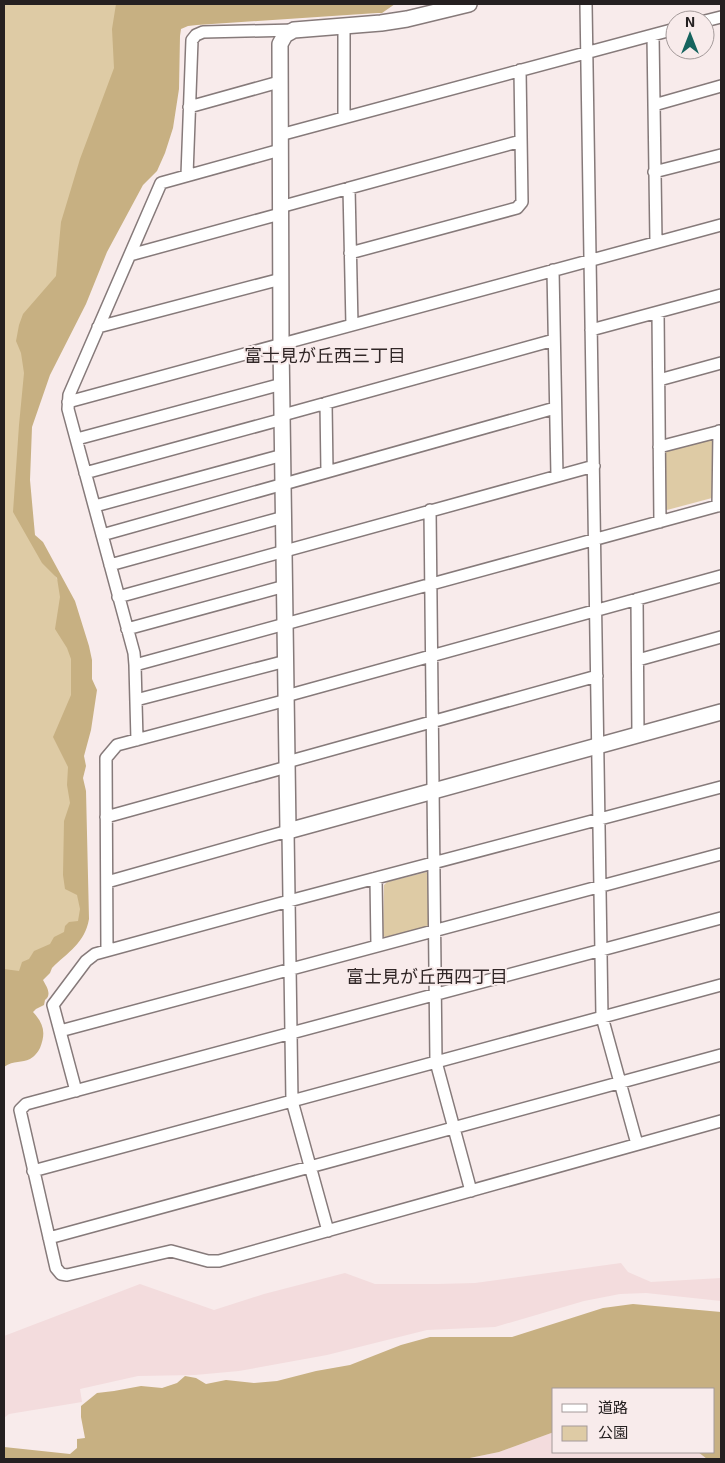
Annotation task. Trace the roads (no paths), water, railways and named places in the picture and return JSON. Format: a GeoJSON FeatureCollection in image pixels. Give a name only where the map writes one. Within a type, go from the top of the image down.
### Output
{"type":"FeatureCollection","features":[{"type":"Feature","properties":{"kind":"street"},"geometry":{"type":"LineString","coordinates":[[186,175],[192,40],[196,35],[203,32],[297,30],[344,26],[406,18],[469,4]]}},
{"type":"Feature","properties":{"kind":"street"},"geometry":{"type":"LineString","coordinates":[[586,4],[602,1017],[637,1144]]}},
{"type":"Feature","properties":{"kind":"street"},"geometry":{"type":"LineString","coordinates":[[344,26],[344,117]]}},
{"type":"Feature","properties":{"kind":"street"},"geometry":{"type":"LineString","coordinates":[[297,30],[287,33],[280,44],[281,344],[292,1101],[328,1230]]}},
{"type":"Feature","properties":{"kind":"street"},"geometry":{"type":"LineString","coordinates":[[137,740],[136,665],[68,402],[71,389],[162,183],[280,142],[344,117],[665,32]]}},
{"type":"Feature","properties":{"kind":"street"},"geometry":{"type":"LineString","coordinates":[[653,35],[656,242]]}},
{"type":"Feature","properties":{"kind":"street"},"geometry":{"type":"LineString","coordinates":[[350,253],[517,208],[522,202],[520,70]]}},
{"type":"Feature","properties":{"kind":"street"},"geometry":{"type":"LineString","coordinates":[[189,107],[280,82]]}},
{"type":"Feature","properties":{"kind":"street"},"geometry":{"type":"LineString","coordinates":[[654,105],[721,86]]}},
{"type":"Feature","properties":{"kind":"street"},"geometry":{"type":"LineString","coordinates":[[130,255],[349,188],[521,141]]}},
{"type":"Feature","properties":{"kind":"street"},"geometry":{"type":"LineString","coordinates":[[654,172],[721,154]]}},
{"type":"Feature","properties":{"kind":"street"},"geometry":{"type":"LineString","coordinates":[[349,188],[352,325]]}},
{"type":"Feature","properties":{"kind":"street"},"geometry":{"type":"LineString","coordinates":[[68,402],[721,224]]}},
{"type":"Feature","properties":{"kind":"street"},"geometry":{"type":"LineString","coordinates":[[553,270],[557,476]]}},
{"type":"Feature","properties":{"kind":"street"},"geometry":{"type":"LineString","coordinates":[[98,327],[281,279]]}},
{"type":"Feature","properties":{"kind":"street"},"geometry":{"type":"LineString","coordinates":[[591,330],[721,294]]}},
{"type":"Feature","properties":{"kind":"street"},"geometry":{"type":"LineString","coordinates":[[658,312],[660,522]]}},
{"type":"Feature","properties":{"kind":"street"},"geometry":{"type":"LineString","coordinates":[[86,473],[326,403],[554,340]]}},
{"type":"Feature","properties":{"kind":"street"},"geometry":{"type":"LineString","coordinates":[[659,380],[721,363]]}},
{"type":"Feature","properties":{"kind":"street"},"geometry":{"type":"LineString","coordinates":[[77,439],[282,384]]}},
{"type":"Feature","properties":{"kind":"street"},"geometry":{"type":"LineString","coordinates":[[326,403],[327,472]]}},
{"type":"Feature","properties":{"kind":"street"},"geometry":{"type":"LineString","coordinates":[[102,535],[555,408]]}},
{"type":"Feature","properties":{"kind":"street"},"geometry":{"type":"LineString","coordinates":[[136,665],[720,506],[720,431],[659,447]]}},
{"type":"Feature","properties":{"kind":"street"},"geometry":{"type":"LineString","coordinates":[[94,506],[284,455]]}},
{"type":"Feature","properties":{"kind":"street"},"geometry":{"type":"LineString","coordinates":[[118,596],[594,466]]}},
{"type":"Feature","properties":{"kind":"street"},"geometry":{"type":"LineString","coordinates":[[430,510],[436,1062],[471,1190]]}},
{"type":"Feature","properties":{"kind":"street"},"geometry":{"type":"LineString","coordinates":[[110,565],[284,518]]}},
{"type":"Feature","properties":{"kind":"street"},"geometry":{"type":"LineString","coordinates":[[107,950],[106,758],[117,745],[721,576]]}},
{"type":"Feature","properties":{"kind":"street"},"geometry":{"type":"LineString","coordinates":[[127,629],[285,586]]}},
{"type":"Feature","properties":{"kind":"street"},"geometry":{"type":"LineString","coordinates":[[637,599],[638,735]]}},
{"type":"Feature","properties":{"kind":"street"},"geometry":{"type":"LineString","coordinates":[[638,660],[721,637]]}},
{"type":"Feature","properties":{"kind":"street"},"geometry":{"type":"LineString","coordinates":[[136,700],[286,661]]}},
{"type":"Feature","properties":{"kind":"street"},"geometry":{"type":"LineString","coordinates":[[106,817],[433,721],[597,676]]}},
{"type":"Feature","properties":{"kind":"street"},"geometry":{"type":"LineString","coordinates":[[107,882],[721,712]]}},
{"type":"Feature","properties":{"kind":"street"},"geometry":{"type":"LineString","coordinates":[[76,1091],[53,1006],[86,961],[95,954],[721,787]]}},
{"type":"Feature","properties":{"kind":"street"},"geometry":{"type":"LineString","coordinates":[[60,1031],[721,854]]}},
{"type":"Feature","properties":{"kind":"street"},"geometry":{"type":"LineString","coordinates":[[376,878],[377,946]]}},
{"type":"Feature","properties":{"kind":"street"},"geometry":{"type":"LineString","coordinates":[[721,918],[26,1104],[20,1110],[57,1272],[67,1275],[171,1251],[208,1261],[219,1261],[721,1121]]}},
{"type":"Feature","properties":{"kind":"street"},"geometry":{"type":"LineString","coordinates":[[33,1171],[721,985]]}},
{"type":"Feature","properties":{"kind":"street"},"geometry":{"type":"LineString","coordinates":[[48,1238],[721,1055]]}},
{"type":"Feature","properties":{"kind":"district","name":"富士見が丘西三丁目"},"geometry":{"type":"Point","coordinates":[325,355]}},
{"type":"Feature","properties":{"kind":"district","name":"富士見が丘西四丁目"},"geometry":{"type":"Point","coordinates":[427,976]}}]}
